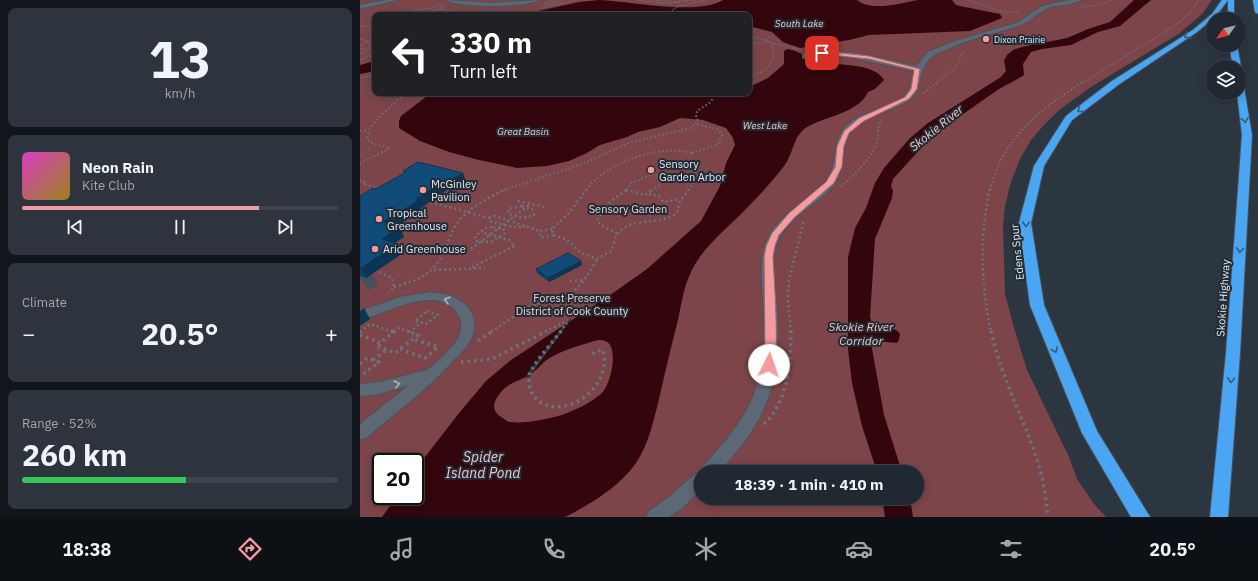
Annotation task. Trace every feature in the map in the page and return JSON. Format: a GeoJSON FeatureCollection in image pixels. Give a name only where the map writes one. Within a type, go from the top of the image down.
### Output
{"type":"FeatureCollection","features":[{"type":"Feature","properties":{"kind":"highway","name":"Edens Spur"},"geometry":{"type":"LineString","coordinates":[[1141,517],[1090,433],[1037,305],[1025,223],[1039,166],[1069,118],[1116,83],[1195,31],[1214,15],[1225,0]]}},
{"type":"Feature","properties":{"kind":"highway"},"geometry":{"type":"LineString","coordinates":[[1231,0],[1231,12]]}},
{"type":"Feature","properties":{"kind":"highway"},"geometry":{"type":"LineString","coordinates":[[1256,0],[1258,12]]}},
{"type":"Feature","properties":{"kind":"highway","name":"Skokie Highway"},"geometry":{"type":"LineString","coordinates":[[1219,517],[1233,353],[1247,135],[1242,100]]}},
{"type":"Feature","properties":{"kind":"lane"},"geometry":{"type":"LineString","coordinates":[[360,7],[395,0]]}},
{"type":"Feature","properties":{"kind":"lane"},"geometry":{"type":"LineString","coordinates":[[448,3],[495,6],[536,0]]}},
{"type":"Feature","properties":{"kind":"lane"},"geometry":{"type":"LineString","coordinates":[[715,465],[748,424],[767,380],[771,350],[768,257],[770,246],[775,235],[792,215],[823,190],[832,179],[838,167],[841,146],[846,132],[862,120],[907,98],[914,89],[918,69],[926,57],[947,46],[1021,23],[1044,7],[1078,0]]}},
{"type":"Feature","properties":{"kind":"lane"},"geometry":{"type":"LineString","coordinates":[[815,45],[833,54]]}},
{"type":"Feature","properties":{"kind":"lane"},"geometry":{"type":"LineString","coordinates":[[806,56],[822,53],[869,58],[918,69]]}},
{"type":"Feature","properties":{"kind":"lane"},"geometry":{"type":"LineString","coordinates":[[360,316],[395,301],[413,297],[430,296],[445,298],[456,302],[464,310],[468,317],[468,327],[465,340],[456,360],[433,374],[360,433]]}},
{"type":"Feature","properties":{"kind":"lane"},"geometry":{"type":"LineString","coordinates":[[360,390],[382,388],[433,374]]}},
{"type":"Feature","properties":{"kind":"lane"},"geometry":{"type":"LineString","coordinates":[[655,517],[694,485]]}},
{"type":"Feature","properties":{"kind":"path"},"geometry":{"type":"LineString","coordinates":[[636,0],[660,4],[674,4],[695,0]]}},
{"type":"Feature","properties":{"kind":"path"},"geometry":{"type":"LineString","coordinates":[[654,0],[680,2]]}},
{"type":"Feature","properties":{"kind":"path"},"geometry":{"type":"LineString","coordinates":[[671,12],[675,8],[707,0]]}},
{"type":"Feature","properties":{"kind":"path"},"geometry":{"type":"LineString","coordinates":[[968,0],[977,5],[1012,14]]}},
{"type":"Feature","properties":{"kind":"path"},"geometry":{"type":"LineString","coordinates":[[1076,8],[1098,5],[1113,0]]}},
{"type":"Feature","properties":{"kind":"path"},"geometry":{"type":"LineString","coordinates":[[1048,517],[1044,485],[1033,446],[1006,378],[992,331],[983,282],[981,254],[983,218],[986,200],[993,177],[1000,163],[1015,138],[1031,119],[1068,90],[1171,28],[1189,14],[1199,0]]}},
{"type":"Feature","properties":{"kind":"path"},"geometry":{"type":"LineString","coordinates":[[417,12],[417,9],[430,8],[448,3]]}},
{"type":"Feature","properties":{"kind":"path"},"geometry":{"type":"LineString","coordinates":[[430,12],[448,3]]}},
{"type":"Feature","properties":{"kind":"path"},"geometry":{"type":"LineString","coordinates":[[423,8],[423,11],[425,12]]}},
{"type":"Feature","properties":{"kind":"path"},"geometry":{"type":"LineString","coordinates":[[430,8],[433,11],[439,12]]}},
{"type":"Feature","properties":{"kind":"path"},"geometry":{"type":"LineString","coordinates":[[360,26],[372,28]]}},
{"type":"Feature","properties":{"kind":"path"},"geometry":{"type":"LineString","coordinates":[[752,36],[768,41],[772,44],[822,53]]}},
{"type":"Feature","properties":{"kind":"path"},"geometry":{"type":"LineString","coordinates":[[768,41],[770,36]]}},
{"type":"Feature","properties":{"kind":"path"},"geometry":{"type":"LineString","coordinates":[[360,39],[371,42],[369,43],[369,48],[360,48]]}},
{"type":"Feature","properties":{"kind":"path"},"geometry":{"type":"LineString","coordinates":[[360,48],[367,41]]}},
{"type":"Feature","properties":{"kind":"path"},"geometry":{"type":"LineString","coordinates":[[752,44],[768,41]]}},
{"type":"Feature","properties":{"kind":"path"},"geometry":{"type":"LineString","coordinates":[[752,76],[764,70],[773,61],[774,53],[772,44]]}},
{"type":"Feature","properties":{"kind":"path"},"geometry":{"type":"LineString","coordinates":[[921,95],[955,68],[967,46]]}},
{"type":"Feature","properties":{"kind":"path"},"geometry":{"type":"LineString","coordinates":[[360,54],[372,48]]}},
{"type":"Feature","properties":{"kind":"path"},"geometry":{"type":"LineString","coordinates":[[360,60],[372,54]]}},
{"type":"Feature","properties":{"kind":"path"},"geometry":{"type":"LineString","coordinates":[[360,78],[372,76]]}},
{"type":"Feature","properties":{"kind":"path"},"geometry":{"type":"LineString","coordinates":[[360,164],[390,148],[370,142],[366,138],[367,130],[376,119],[403,96]]}},
{"type":"Feature","properties":{"kind":"path"},"geometry":{"type":"LineString","coordinates":[[696,124],[698,121],[696,117],[697,111],[712,102],[715,96]]}},
{"type":"Feature","properties":{"kind":"path"},"geometry":{"type":"LineString","coordinates":[[837,191],[855,174],[868,157],[878,138],[878,124],[884,119]]}},
{"type":"Feature","properties":{"kind":"path"},"geometry":{"type":"LineString","coordinates":[[387,295],[394,287],[415,282],[433,270],[444,252],[453,228],[467,212],[486,199],[511,187],[580,165],[629,144],[654,136],[687,129],[696,124],[717,129],[721,133],[722,138],[713,147],[692,152],[680,150],[655,152],[614,166],[592,181],[569,213],[552,230],[540,231],[525,227],[518,228],[489,221],[490,218]]}},
{"type":"Feature","properties":{"kind":"path"},"geometry":{"type":"LineString","coordinates":[[360,131],[367,130]]}},
{"type":"Feature","properties":{"kind":"path"},"geometry":{"type":"LineString","coordinates":[[649,193],[659,196],[660,201],[663,202],[680,199],[689,190],[695,180],[695,168],[689,160],[692,152]]}},
{"type":"Feature","properties":{"kind":"path"},"geometry":{"type":"LineString","coordinates":[[617,234],[600,224],[597,220],[614,198],[626,190],[631,182],[654,174],[660,178],[661,183],[645,195],[626,190]]}},
{"type":"Feature","properties":{"kind":"path"},"geometry":{"type":"LineString","coordinates":[[360,181],[366,182],[363,184],[384,190]]}},
{"type":"Feature","properties":{"kind":"path"},"geometry":{"type":"LineString","coordinates":[[475,345],[494,329],[517,314],[543,302],[564,297],[585,280],[596,259],[611,251],[617,234],[627,227],[640,222],[673,216],[679,210],[680,199]]}},
{"type":"Feature","properties":{"kind":"path"},"geometry":{"type":"LineString","coordinates":[[518,201],[544,208]]}},
{"type":"Feature","properties":{"kind":"path"},"geometry":{"type":"LineString","coordinates":[[430,202],[490,218],[495,216],[525,225],[525,227]]}},
{"type":"Feature","properties":{"kind":"path"},"geometry":{"type":"LineString","coordinates":[[472,249],[531,204]]}},
{"type":"Feature","properties":{"kind":"path"},"geometry":{"type":"LineString","coordinates":[[522,206],[527,207],[532,208],[534,215],[522,218],[509,214],[508,208],[522,206]]}},
{"type":"Feature","properties":{"kind":"path"},"geometry":{"type":"LineString","coordinates":[[748,424],[760,425],[768,422],[778,406],[783,388],[791,341],[788,288],[804,217]]}},
{"type":"Feature","properties":{"kind":"path"},"geometry":{"type":"LineString","coordinates":[[493,227],[498,229],[505,230],[505,233],[494,242],[485,244],[476,241],[475,236],[486,228],[493,227]]}},
{"type":"Feature","properties":{"kind":"path"},"geometry":{"type":"LineString","coordinates":[[552,230],[553,235]]}},
{"type":"Feature","properties":{"kind":"path"},"geometry":{"type":"LineString","coordinates":[[540,231],[541,238],[553,235],[567,239],[580,253],[596,259]]}},
{"type":"Feature","properties":{"kind":"path"},"geometry":{"type":"LineString","coordinates":[[472,267],[516,248],[509,240],[481,232]]}},
{"type":"Feature","properties":{"kind":"path"},"geometry":{"type":"LineString","coordinates":[[433,270],[472,267],[485,268]]}},
{"type":"Feature","properties":{"kind":"path"},"geometry":{"type":"LineString","coordinates":[[378,268],[375,271],[388,275],[392,278],[394,287]]}},
{"type":"Feature","properties":{"kind":"path"},"geometry":{"type":"LineString","coordinates":[[570,281],[585,280]]}},
{"type":"Feature","properties":{"kind":"path"},"geometry":{"type":"LineString","coordinates":[[427,311],[438,315],[426,324],[421,322],[416,321],[427,311]]}},
{"type":"Feature","properties":{"kind":"path"},"geometry":{"type":"LineString","coordinates":[[456,360],[482,362],[492,359],[569,320],[529,374],[528,385],[537,401],[546,406],[563,406],[586,397],[596,388],[602,374],[604,356],[603,350],[597,350],[590,356]]}},
{"type":"Feature","properties":{"kind":"path"},"geometry":{"type":"LineString","coordinates":[[409,332],[421,322]]}},
{"type":"Feature","properties":{"kind":"path"},"geometry":{"type":"LineString","coordinates":[[381,342],[360,333],[370,324],[394,332]]}},
{"type":"Feature","properties":{"kind":"path"},"geometry":{"type":"LineString","coordinates":[[399,328],[409,332],[418,335],[395,353],[376,346],[399,328]]}},
{"type":"Feature","properties":{"kind":"path"},"geometry":{"type":"LineString","coordinates":[[400,349],[425,358],[433,353],[438,347],[412,339]]}},
{"type":"Feature","properties":{"kind":"path"},"geometry":{"type":"LineString","coordinates":[[373,360],[386,350]]}},
{"type":"Feature","properties":{"kind":"path"},"geometry":{"type":"LineString","coordinates":[[360,364],[367,358],[379,362],[365,373],[360,371]]}},
{"type":"Feature","properties":{"kind":"green space","name":"Forest Preserve District of Cook County"},"geometry":{"type":"Polygon","coordinates":[[[360,0],[1212,0],[1202,14],[1180,33],[1091,87],[1059,110],[1031,140],[1020,159],[1011,182],[1005,206],[1003,226],[1005,294],[1014,328],[1027,370],[1069,457],[1077,479],[1094,504],[1106,517],[360,517],[360,0]]]}},
{"type":"Feature","properties":{"kind":"water","name":"South Lake"},"geometry":{"type":"Polygon","coordinates":[[[599,0],[663,6],[697,7],[711,5],[723,0],[857,0],[863,4],[886,6],[918,0],[952,0],[956,5],[1000,14],[1002,18],[970,31],[869,35],[849,40],[800,48],[783,42],[772,32],[752,27],[752,12],[534,12],[579,2],[599,0]]]}},
{"type":"Feature","properties":{"kind":"water","name":"Skokie River Corridor"},"geometry":{"type":"Polygon","coordinates":[[[1134,0],[1151,0],[1120,26],[1098,32],[1071,45],[1031,52],[1023,64],[1024,75],[999,89],[933,135],[893,179],[891,186],[893,191],[892,198],[875,239],[870,317],[875,325],[879,327],[892,328],[900,334],[897,343],[874,341],[871,343],[884,415],[900,465],[875,465],[862,426],[852,383],[848,349],[848,257],[855,228],[866,208],[875,183],[884,168],[910,138],[928,123],[1001,77],[1006,71],[1004,61],[1007,55],[1013,50],[1067,38],[1110,22],[1134,0]]]}},
{"type":"Feature","properties":{"kind":"water"},"geometry":{"type":"Polygon","coordinates":[[[787,49],[819,62],[864,67],[879,74],[884,80],[875,89],[868,92],[863,100],[847,111],[809,126],[802,131],[787,162],[779,172],[753,202],[714,240],[701,255],[688,278],[684,291],[651,430],[641,455],[629,472],[604,494],[565,517],[382,517],[391,505],[424,505],[424,458],[486,381],[511,360],[647,269],[701,221],[720,186],[726,163],[735,145],[733,138],[726,128],[703,120],[680,118],[660,127],[638,132],[600,145],[569,161],[547,166],[517,168],[449,152],[420,141],[399,128],[401,116],[427,96],[752,96],[752,86],[768,78],[784,64],[784,51],[787,49]],[[599,340],[579,345],[546,361],[528,376],[508,386],[501,392],[496,399],[494,406],[496,412],[509,422],[530,422],[562,415],[593,400],[605,389],[612,370],[612,350],[607,342],[599,340]]]}},
{"type":"Feature","properties":{"kind":"water"},"geometry":{"type":"Polygon","coordinates":[[[372,62],[372,72],[360,74],[360,65],[372,62]]]}},
{"type":"Feature","properties":{"kind":"water"},"geometry":{"type":"Polygon","coordinates":[[[883,505],[911,505],[913,517],[885,517],[883,505]]]}},
{"type":"Feature","properties":{"kind":"pier"},"geometry":{"type":"Polygon","coordinates":[[[572,318],[531,376],[526,379],[527,374],[566,322],[572,318]]]}},
{"type":"Feature","properties":{"kind":"building"},"geometry":{"type":"Polygon","coordinates":[[[418,162],[463,173],[448,182],[444,181],[415,200],[418,201],[383,222],[400,227],[382,239],[398,244],[360,268],[360,196],[406,172],[403,171],[418,162]]]}},
{"type":"Feature","properties":{"kind":"building"},"geometry":{"type":"Polygon","coordinates":[[[568,253],[581,261],[548,278],[536,269],[568,253]]]}},
{"type":"Feature","properties":{"kind":"tunnel"},"geometry":{"type":"LineString","coordinates":[[360,273],[376,278],[360,289]]}},
{"type":"Feature","properties":{"kind":"place","name":"Dixon Prairie"},"geometry":{"type":"Point","coordinates":[986,39]}},
{"type":"Feature","properties":{"kind":"place","name":"Sensory Garden Arbor"},"geometry":{"type":"Point","coordinates":[651,170]}},
{"type":"Feature","properties":{"kind":"place","name":"McGinley Pavilion"},"geometry":{"type":"Point","coordinates":[423,190]}},
{"type":"Feature","properties":{"kind":"place","name":"Tropical Greenhouse"},"geometry":{"type":"Point","coordinates":[379,219]}},
{"type":"Feature","properties":{"kind":"place","name":"Arid Greenhouse"},"geometry":{"type":"Point","coordinates":[375,249]}},
{"type":"Feature","properties":{"kind":"route"},"geometry":{"type":"LineString","coordinates":[[769,365],[771,350],[768,257],[770,246],[775,235],[792,215],[830,183],[838,167],[841,146],[846,132],[862,120],[907,98],[914,89],[918,69],[869,58],[822,53]]}},
{"type":"Feature","properties":{"kind":"water label","name":"West Lake"},"geometry":{"type":"Point","coordinates":[765,125]}},
{"type":"Feature","properties":{"kind":"water label","name":"Skokie River"},"geometry":{"type":"Point","coordinates":[936,128]}},
{"type":"Feature","properties":{"kind":"water label","name":"Great Basin"},"geometry":{"type":"Point","coordinates":[523,131]}},
{"type":"Feature","properties":{"kind":"water label","name":"Spider Island Pond"},"geometry":{"type":"Point","coordinates":[483,466]}},
{"type":"Feature","properties":{"kind":"park label","name":"Sensory Garden"},"geometry":{"type":"Point","coordinates":[628,209]}}]}
